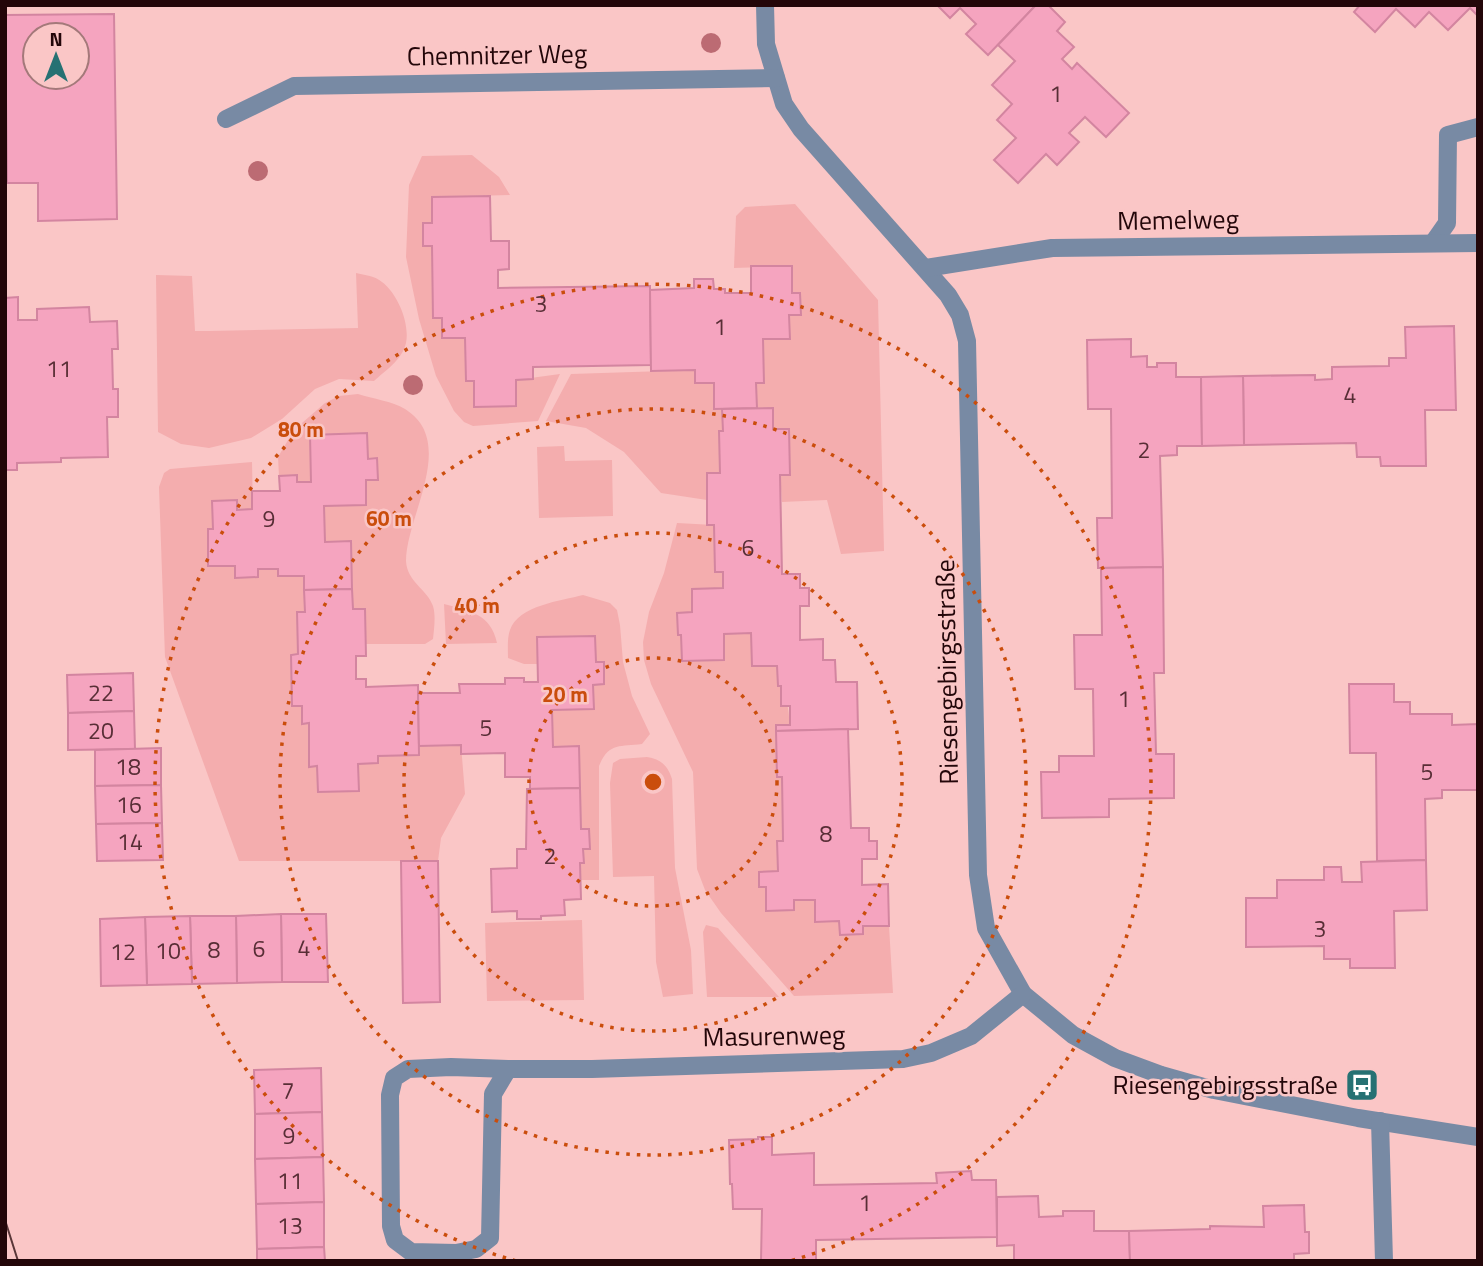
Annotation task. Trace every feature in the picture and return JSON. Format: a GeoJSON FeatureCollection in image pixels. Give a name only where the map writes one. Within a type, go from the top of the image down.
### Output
{"type":"FeatureCollection","features":[{"type":"Feature","properties":{"kind":"street","name":"Riesengebirgsstraße"},"geometry":{"type":"LineString","coordinates":[[765,5],[766,44],[784,104],[801,128],[948,295],[960,315],[967,341],[978,875],[986,928],[1023,994],[1073,1035],[1115,1058],[1161,1075],[1214,1090],[1478,1137]]}},
{"type":"Feature","properties":{"kind":"street","name":"Chemnitzer Weg"},"geometry":{"type":"LineString","coordinates":[[226,119],[294,86],[776,78]]}},
{"type":"Feature","properties":{"kind":"street"},"geometry":{"type":"LineString","coordinates":[[1433,243],[1447,223],[1448,135],[1478,127]]}},
{"type":"Feature","properties":{"kind":"street","name":"Memelweg"},"geometry":{"type":"LineString","coordinates":[[926,268],[1052,248],[1478,243]]}},
{"type":"Feature","properties":{"kind":"street","name":"Masurenweg"},"geometry":{"type":"LineString","coordinates":[[508,1069],[493,1094],[491,1238],[475,1250],[456,1253],[411,1252],[395,1240],[391,1226],[390,1095],[394,1078],[408,1069],[903,1059],[931,1053],[971,1035],[1023,994]]}},
{"type":"Feature","properties":{"kind":"street"},"geometry":{"type":"LineString","coordinates":[[1380,1121],[1384,1261]]}},
{"type":"Feature","properties":{"kind":"shaded area"},"geometry":{"type":"Polygon","coordinates":[[[472,155],[499,177],[510,195],[432,197],[432,223],[423,224],[423,245],[432,246],[433,318],[442,318],[442,338],[465,338],[466,380],[474,381],[474,407],[516,406],[516,380],[560,374],[538,421],[473,426],[464,422],[454,411],[436,376],[419,319],[406,257],[409,185],[422,156],[472,155]]]}},
{"type":"Feature","properties":{"kind":"shaded area"},"geometry":{"type":"Polygon","coordinates":[[[795,204],[878,300],[884,551],[841,554],[827,500],[782,502],[780,475],[790,475],[789,429],[773,429],[773,408],[757,408],[756,383],[763,339],[790,339],[789,315],[801,315],[800,293],[792,293],[792,266],[734,268],[736,216],[745,207],[795,204]]]}},
{"type":"Feature","properties":{"kind":"shaded area"},"geometry":{"type":"Polygon","coordinates":[[[356,273],[376,278],[388,287],[398,302],[406,327],[406,343],[401,355],[374,381],[339,379],[315,389],[282,419],[251,438],[209,448],[181,444],[158,432],[156,275],[192,276],[195,331],[209,331],[358,328],[356,273]]]}},
{"type":"Feature","properties":{"kind":"shaded area"},"geometry":{"type":"Polygon","coordinates":[[[695,370],[695,383],[714,383],[714,409],[722,409],[723,431],[719,432],[720,473],[707,474],[707,500],[661,493],[624,452],[586,428],[546,421],[571,374],[695,370]]]}},
{"type":"Feature","properties":{"kind":"shaded area"},"geometry":{"type":"Polygon","coordinates":[[[358,394],[405,409],[420,423],[428,440],[429,460],[406,561],[413,580],[430,600],[434,610],[433,639],[425,644],[366,644],[353,609],[351,541],[325,542],[324,506],[366,505],[366,480],[378,480],[377,458],[368,459],[367,433],[311,435],[311,482],[297,482],[297,475],[279,476],[278,457],[294,430],[325,403],[339,396],[358,394]]]}},
{"type":"Feature","properties":{"kind":"shaded area"},"geometry":{"type":"Polygon","coordinates":[[[564,446],[565,461],[612,460],[613,516],[539,518],[537,447],[564,446]]]}},
{"type":"Feature","properties":{"kind":"shaded area"},"geometry":{"type":"Polygon","coordinates":[[[252,462],[253,511],[237,510],[237,500],[212,501],[213,529],[208,529],[208,566],[235,566],[236,578],[257,577],[258,569],[278,569],[279,576],[304,576],[305,612],[297,612],[298,654],[292,655],[302,706],[302,724],[309,723],[309,766],[317,766],[318,792],[358,791],[358,764],[377,763],[378,756],[419,755],[419,746],[461,745],[465,794],[441,838],[438,861],[239,861],[165,657],[159,487],[164,473],[170,469],[252,462]]]}},
{"type":"Feature","properties":{"kind":"shaded area"},"geometry":{"type":"Polygon","coordinates":[[[677,523],[714,525],[715,571],[723,572],[723,588],[692,589],[692,612],[677,613],[682,661],[724,660],[724,634],[751,633],[752,666],[777,666],[778,685],[781,686],[786,699],[788,732],[777,777],[782,777],[783,841],[777,841],[778,871],[759,873],[759,887],[766,887],[766,911],[794,910],[794,900],[815,900],[815,922],[839,921],[840,935],[862,934],[863,926],[889,926],[893,993],[794,996],[721,913],[705,890],[697,869],[693,772],[651,684],[644,660],[643,642],[649,612],[664,573],[677,523]]]}},
{"type":"Feature","properties":{"kind":"shaded area"},"geometry":{"type":"Polygon","coordinates":[[[583,595],[610,603],[617,610],[623,662],[632,696],[650,734],[642,744],[611,749],[599,766],[599,880],[581,880],[583,849],[590,848],[589,830],[581,829],[579,747],[553,747],[552,710],[594,709],[593,685],[604,684],[604,662],[596,662],[595,636],[537,637],[537,664],[524,664],[508,658],[510,630],[522,615],[542,605],[583,595]]]}},
{"type":"Feature","properties":{"kind":"shaded area"},"geometry":{"type":"Polygon","coordinates":[[[444,604],[478,615],[490,626],[497,643],[446,644],[444,604]]]}},
{"type":"Feature","properties":{"kind":"shaded area"},"geometry":{"type":"Polygon","coordinates":[[[647,757],[663,764],[672,779],[675,868],[691,950],[693,994],[663,997],[656,962],[654,876],[613,877],[610,783],[613,763],[620,759],[647,757]]]}},
{"type":"Feature","properties":{"kind":"shaded area"},"geometry":{"type":"Polygon","coordinates":[[[582,920],[584,1000],[487,1001],[485,923],[582,920]]]}},
{"type":"Feature","properties":{"kind":"shaded area"},"geometry":{"type":"Polygon","coordinates":[[[706,925],[718,928],[779,997],[707,997],[703,932],[706,925]]]}},
{"type":"Feature","properties":{"kind":"building"},"geometry":{"type":"Polygon","coordinates":[[[937,5],[1036,5],[988,55],[966,34],[976,24],[960,8],[950,18],[937,5]]]}},
{"type":"Feature","properties":{"kind":"building"},"geometry":{"type":"Polygon","coordinates":[[[1036,5],[1048,5],[1065,22],[1057,31],[1074,47],[1062,59],[1072,69],[1077,63],[1129,113],[1106,137],[1085,117],[1069,133],[1079,142],[1057,165],[1046,154],[1018,183],[994,160],[1016,138],[997,120],[1012,104],[992,85],[1015,61],[998,45],[1036,5]]]}},
{"type":"Feature","properties":{"kind":"building"},"geometry":{"type":"Polygon","coordinates":[[[1360,5],[1478,5],[1478,16],[1470,8],[1448,30],[1429,12],[1415,27],[1396,9],[1375,32],[1354,12],[1360,5]]]}},
{"type":"Feature","properties":{"kind":"building"},"geometry":{"type":"Polygon","coordinates":[[[114,14],[117,219],[38,221],[38,183],[7,183],[5,15],[114,14]]]}},
{"type":"Feature","properties":{"kind":"building"},"geometry":{"type":"Polygon","coordinates":[[[490,196],[491,241],[509,241],[509,269],[498,270],[498,288],[650,286],[651,365],[533,367],[533,379],[516,380],[516,406],[474,407],[474,381],[466,381],[465,338],[442,338],[442,318],[433,318],[432,246],[423,246],[423,223],[432,223],[432,197],[490,196]]]}},
{"type":"Feature","properties":{"kind":"building"},"geometry":{"type":"Polygon","coordinates":[[[751,266],[792,266],[792,293],[800,293],[801,315],[789,315],[790,339],[763,339],[764,383],[756,383],[757,408],[714,409],[714,383],[695,383],[695,370],[651,371],[650,290],[694,288],[694,279],[713,279],[714,289],[725,289],[725,293],[751,293],[751,266]]]}},
{"type":"Feature","properties":{"kind":"building"},"geometry":{"type":"Polygon","coordinates":[[[18,297],[18,320],[37,320],[37,309],[89,307],[90,322],[117,321],[118,349],[112,349],[113,389],[118,389],[118,417],[107,417],[108,457],[17,463],[17,470],[5,470],[5,298],[18,297]]]}},
{"type":"Feature","properties":{"kind":"building"},"geometry":{"type":"Polygon","coordinates":[[[1454,326],[1456,410],[1425,410],[1426,466],[1381,466],[1380,457],[1357,457],[1356,443],[1244,445],[1243,376],[1315,375],[1315,380],[1332,379],[1332,367],[1389,366],[1389,358],[1406,358],[1405,327],[1454,326]]]}},
{"type":"Feature","properties":{"kind":"building"},"geometry":{"type":"Polygon","coordinates":[[[1131,339],[1131,357],[1147,356],[1147,367],[1157,367],[1157,363],[1176,363],[1176,377],[1201,377],[1202,446],[1177,446],[1177,455],[1160,456],[1163,567],[1098,568],[1097,518],[1112,518],[1111,409],[1088,409],[1087,340],[1131,339]]]}},
{"type":"Feature","properties":{"kind":"building"},"geometry":{"type":"Polygon","coordinates":[[[1243,376],[1244,445],[1202,446],[1201,377],[1243,376]]]}},
{"type":"Feature","properties":{"kind":"building"},"geometry":{"type":"Polygon","coordinates":[[[773,408],[773,429],[789,429],[790,475],[780,475],[782,574],[800,574],[800,588],[809,588],[809,606],[800,606],[800,640],[823,639],[823,660],[835,660],[836,682],[857,682],[858,729],[776,731],[776,725],[790,725],[790,706],[781,706],[777,666],[752,666],[751,633],[724,634],[724,660],[682,661],[677,613],[692,612],[692,589],[723,588],[723,572],[715,572],[714,525],[707,525],[707,473],[720,473],[719,431],[723,431],[722,409],[773,408]]]}},
{"type":"Feature","properties":{"kind":"building"},"geometry":{"type":"Polygon","coordinates":[[[367,433],[368,459],[377,458],[378,480],[366,480],[366,505],[324,506],[325,542],[351,541],[352,589],[304,590],[304,576],[278,576],[278,569],[258,569],[258,577],[235,578],[235,566],[208,566],[208,529],[213,529],[212,501],[237,500],[237,510],[252,509],[252,491],[280,491],[279,476],[297,475],[297,482],[311,482],[310,435],[367,433]]]}},
{"type":"Feature","properties":{"kind":"building"},"geometry":{"type":"Polygon","coordinates":[[[1163,567],[1164,673],[1154,673],[1156,754],[1174,754],[1174,798],[1109,799],[1109,817],[1042,818],[1041,772],[1059,772],[1059,756],[1094,756],[1093,689],[1075,689],[1074,635],[1102,635],[1101,568],[1163,567]]]}},
{"type":"Feature","properties":{"kind":"building"},"geometry":{"type":"Polygon","coordinates":[[[352,589],[353,609],[365,609],[366,656],[356,656],[356,679],[366,679],[366,687],[418,685],[419,755],[378,756],[378,763],[358,764],[359,791],[318,792],[317,766],[309,767],[309,723],[302,724],[302,706],[292,706],[291,655],[298,654],[297,612],[305,612],[304,590],[352,589]]]}},
{"type":"Feature","properties":{"kind":"building"},"geometry":{"type":"Polygon","coordinates":[[[595,636],[596,662],[604,662],[604,684],[593,685],[594,709],[552,710],[553,747],[579,746],[580,788],[530,789],[530,777],[505,777],[505,753],[461,754],[461,745],[419,746],[418,693],[460,693],[459,684],[505,684],[505,678],[524,678],[524,682],[538,682],[537,637],[595,636]]]}},
{"type":"Feature","properties":{"kind":"building"},"geometry":{"type":"Polygon","coordinates":[[[133,673],[134,711],[68,713],[67,675],[133,673]]]}},
{"type":"Feature","properties":{"kind":"building"},"geometry":{"type":"Polygon","coordinates":[[[1349,684],[1394,684],[1394,702],[1410,702],[1410,714],[1452,714],[1452,725],[1478,724],[1478,790],[1442,790],[1442,798],[1425,799],[1426,860],[1377,861],[1376,753],[1350,753],[1349,684]]]}},
{"type":"Feature","properties":{"kind":"building"},"geometry":{"type":"Polygon","coordinates":[[[134,711],[135,749],[68,750],[68,713],[134,711]]]}},
{"type":"Feature","properties":{"kind":"building"},"geometry":{"type":"Polygon","coordinates":[[[848,729],[851,828],[869,828],[869,841],[877,841],[877,859],[862,859],[862,885],[888,884],[889,926],[863,926],[863,934],[840,935],[839,921],[815,922],[815,900],[794,900],[794,910],[766,911],[766,887],[759,887],[759,872],[778,871],[777,841],[783,841],[782,777],[777,777],[776,731],[848,729]]]}},
{"type":"Feature","properties":{"kind":"building"},"geometry":{"type":"Polygon","coordinates":[[[161,748],[161,785],[95,786],[95,750],[161,748]]]}},
{"type":"Feature","properties":{"kind":"building"},"geometry":{"type":"Polygon","coordinates":[[[161,785],[162,823],[96,824],[95,786],[161,785]]]}},
{"type":"Feature","properties":{"kind":"building"},"geometry":{"type":"Polygon","coordinates":[[[580,788],[581,829],[589,829],[590,849],[583,849],[584,863],[580,863],[581,899],[564,900],[565,915],[541,916],[541,919],[517,919],[517,911],[492,912],[491,869],[517,868],[517,849],[526,849],[527,789],[580,788]]]}},
{"type":"Feature","properties":{"kind":"building"},"geometry":{"type":"Polygon","coordinates":[[[162,823],[163,860],[97,861],[96,824],[162,823]]]}},
{"type":"Feature","properties":{"kind":"building"},"geometry":{"type":"Polygon","coordinates":[[[1426,860],[1427,910],[1394,911],[1395,968],[1350,968],[1350,959],[1324,959],[1324,946],[1246,947],[1246,898],[1277,898],[1277,880],[1324,880],[1324,867],[1341,867],[1342,882],[1362,882],[1361,862],[1426,860]]]}},
{"type":"Feature","properties":{"kind":"building"},"geometry":{"type":"Polygon","coordinates":[[[401,861],[438,861],[440,1002],[403,1003],[401,861]]]}},
{"type":"Feature","properties":{"kind":"building"},"geometry":{"type":"Polygon","coordinates":[[[281,914],[326,914],[328,982],[282,982],[281,914]]]}},
{"type":"Feature","properties":{"kind":"building"},"geometry":{"type":"Polygon","coordinates":[[[281,914],[282,982],[237,983],[236,916],[281,914]]]}},
{"type":"Feature","properties":{"kind":"building"},"geometry":{"type":"Polygon","coordinates":[[[190,916],[236,916],[237,983],[192,984],[190,916]]]}},
{"type":"Feature","properties":{"kind":"building"},"geometry":{"type":"Polygon","coordinates":[[[190,916],[192,984],[147,985],[145,917],[190,916]]]}},
{"type":"Feature","properties":{"kind":"building"},"geometry":{"type":"Polygon","coordinates":[[[145,917],[147,985],[101,986],[100,919],[145,917]]]}},
{"type":"Feature","properties":{"kind":"building"},"geometry":{"type":"Polygon","coordinates":[[[321,1068],[322,1112],[255,1114],[254,1070],[321,1068]]]}},
{"type":"Feature","properties":{"kind":"building"},"geometry":{"type":"Polygon","coordinates":[[[322,1112],[323,1157],[255,1159],[255,1114],[322,1112]]]}},
{"type":"Feature","properties":{"kind":"building"},"geometry":{"type":"Polygon","coordinates":[[[772,1137],[772,1155],[814,1153],[814,1185],[937,1183],[936,1173],[971,1171],[972,1180],[996,1180],[997,1237],[816,1240],[816,1261],[761,1261],[762,1209],[733,1209],[730,1184],[729,1140],[772,1137]]]}},
{"type":"Feature","properties":{"kind":"building"},"geometry":{"type":"Polygon","coordinates":[[[323,1157],[324,1202],[256,1204],[255,1159],[323,1157]]]}},
{"type":"Feature","properties":{"kind":"building"},"geometry":{"type":"Polygon","coordinates":[[[1038,1196],[1039,1217],[1063,1216],[1063,1211],[1094,1211],[1094,1231],[1129,1231],[1130,1261],[1014,1261],[1014,1245],[997,1246],[997,1197],[1038,1196]]]}},
{"type":"Feature","properties":{"kind":"building"},"geometry":{"type":"Polygon","coordinates":[[[324,1202],[324,1247],[257,1249],[256,1204],[324,1202]]]}},
{"type":"Feature","properties":{"kind":"building"},"geometry":{"type":"Polygon","coordinates":[[[1304,1205],[1305,1232],[1309,1232],[1309,1253],[1294,1254],[1294,1261],[1130,1261],[1129,1231],[1210,1229],[1210,1226],[1264,1227],[1263,1206],[1304,1205]]]}},
{"type":"Feature","properties":{"kind":"building"},"geometry":{"type":"Polygon","coordinates":[[[324,1247],[325,1261],[257,1261],[257,1249],[324,1247]]]}},
{"type":"Feature","properties":{"kind":"tram line"},"geometry":{"type":"LineString","coordinates":[[5,1220],[18,1261]]}},
{"type":"Feature","properties":{"kind":"place","name":"Riesengebirgsstraße"},"geometry":{"type":"Point","coordinates":[1362,1085]}}]}
